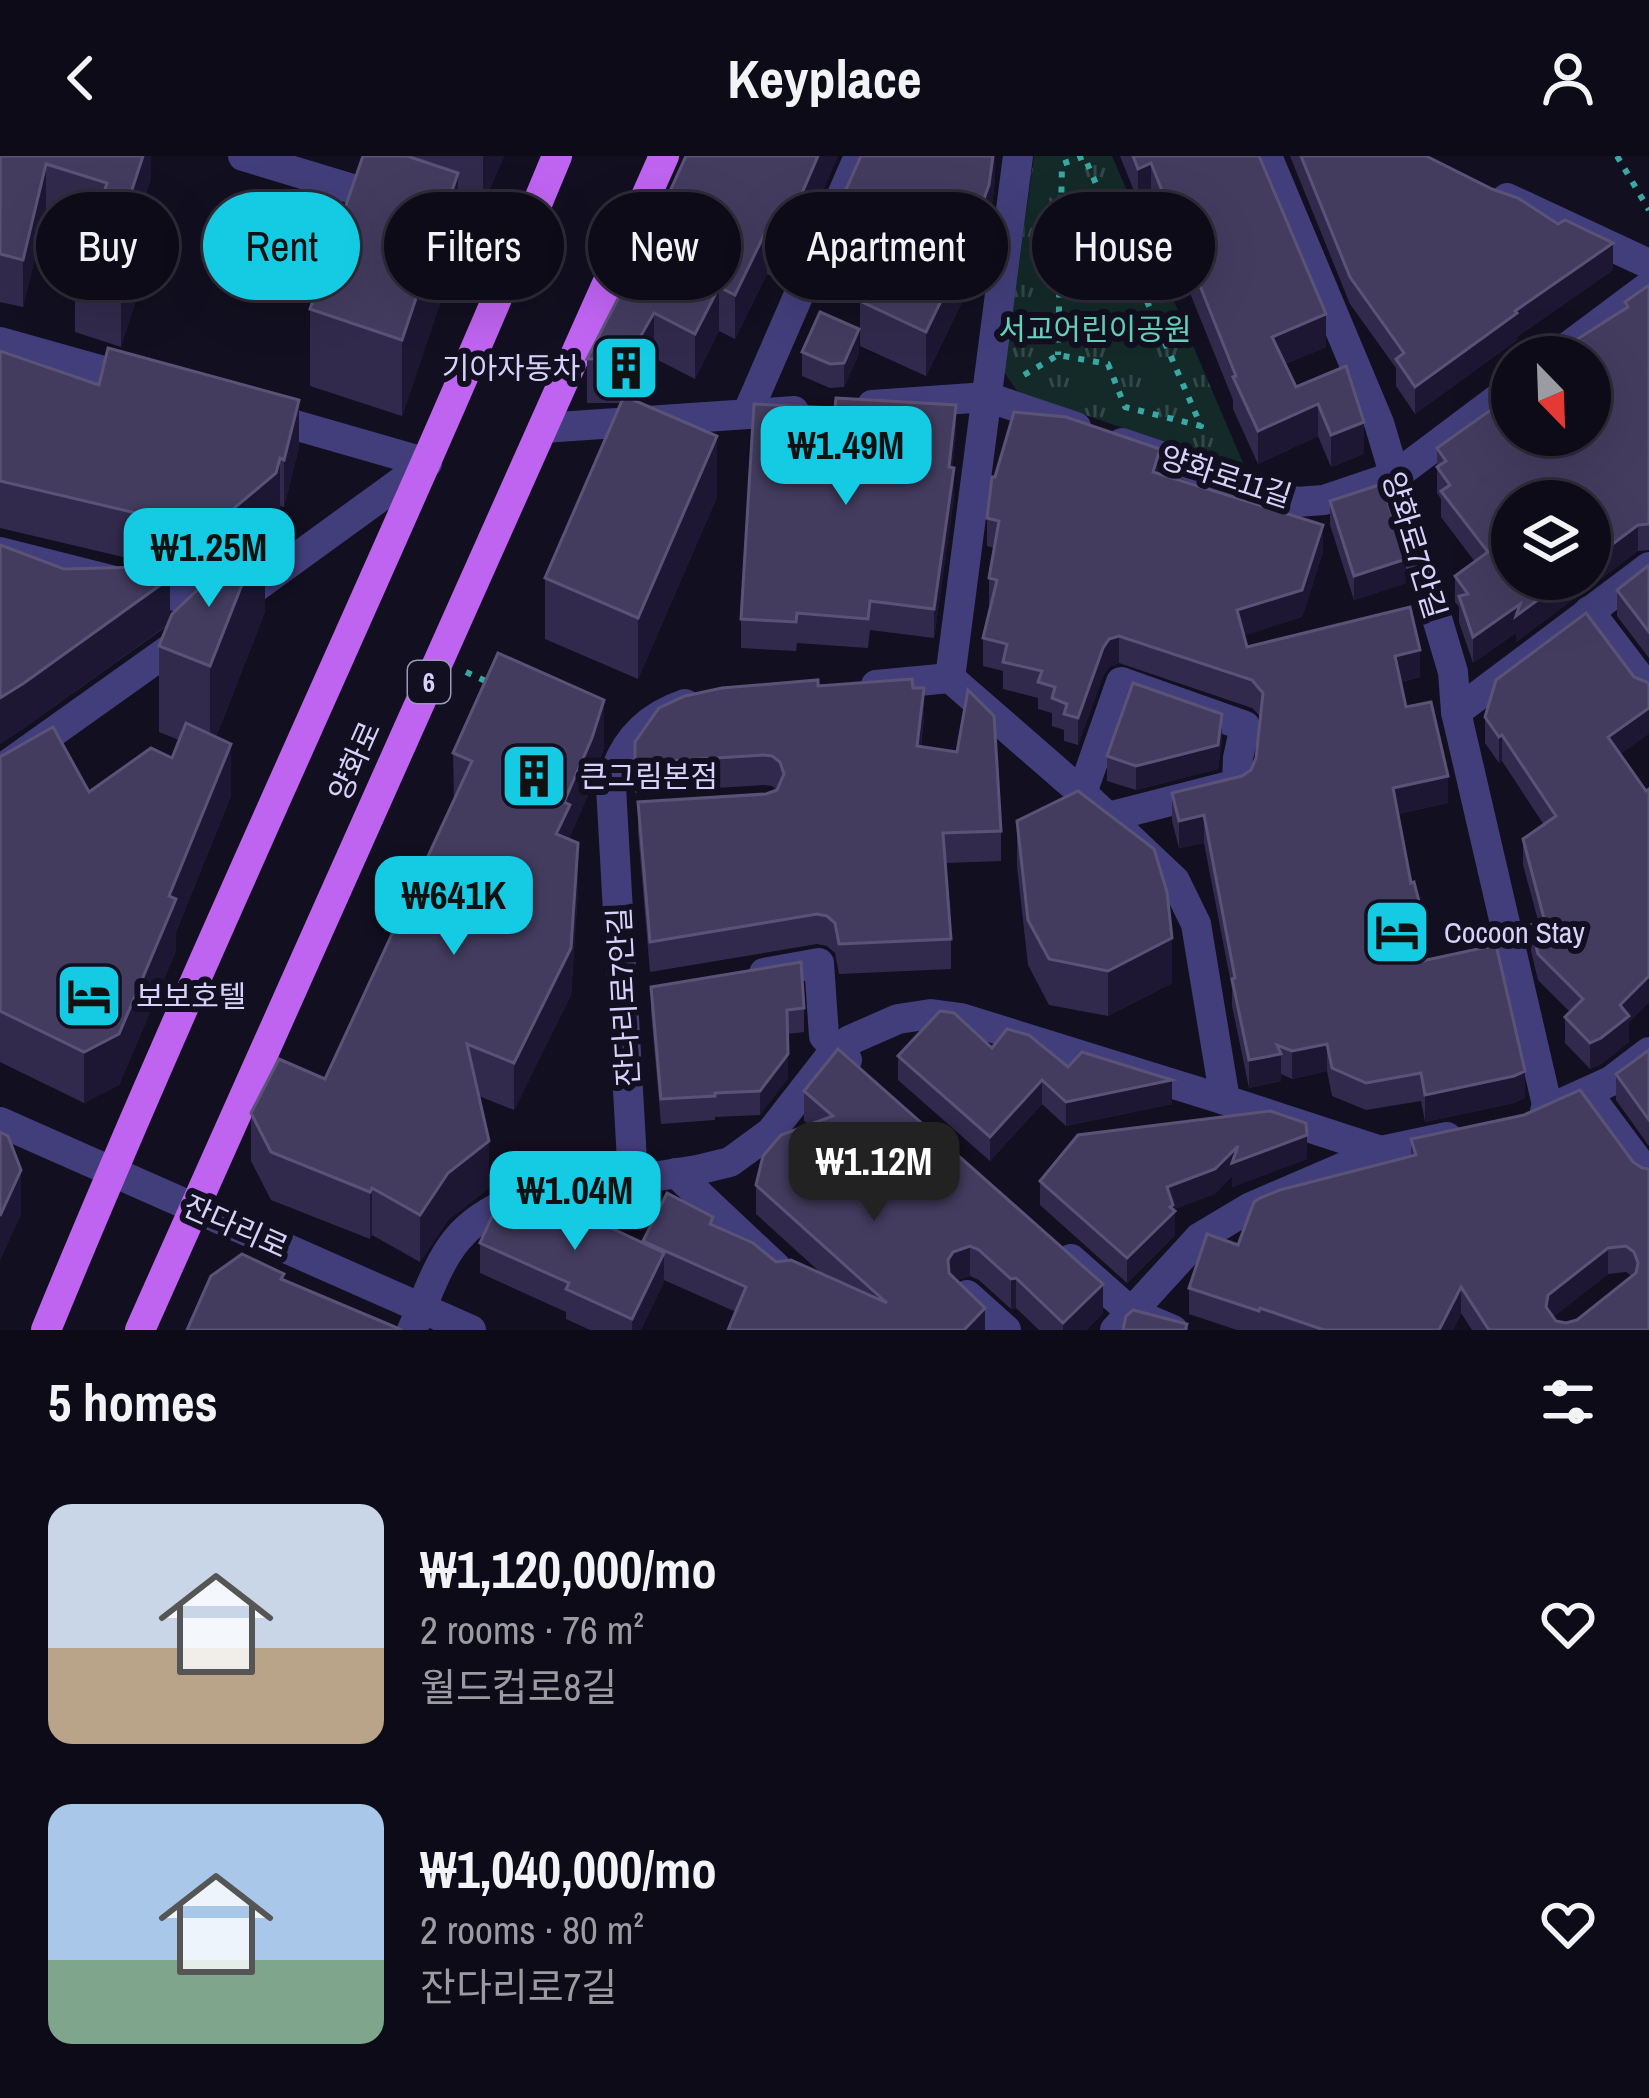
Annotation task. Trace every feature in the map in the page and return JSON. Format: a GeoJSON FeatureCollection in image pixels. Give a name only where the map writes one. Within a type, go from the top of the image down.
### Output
{"type":"FeatureCollection","features":[{"type":"Feature","properties":{"kind":"main road","name":"양화로"},"geometry":{"type":"LineString","coordinates":[[542,192],[557,156]]}},
{"type":"Feature","properties":{"kind":"main road","name":"양화로"},"geometry":{"type":"LineString","coordinates":[[140,1330],[664,156]]}},
{"type":"Feature","properties":{"kind":"main road","name":"양화로"},"geometry":{"type":"LineString","coordinates":[[46,1330],[112,1170],[496,300]]}},
{"type":"Feature","properties":{"kind":"street"},"geometry":{"type":"LineString","coordinates":[[243,156],[384,198]]}},
{"type":"Feature","properties":{"kind":"street"},"geometry":{"type":"LineString","coordinates":[[746,414],[859,156]]}},
{"type":"Feature","properties":{"kind":"street"},"geometry":{"type":"LineString","coordinates":[[950,678],[999,390],[1018,156]]}},
{"type":"Feature","properties":{"kind":"street","name":"양화로7안길"},"geometry":{"type":"LineString","coordinates":[[1267,156],[1378,423],[1454,672],[1456,712],[1534,1116],[1587,1093]]}},
{"type":"Feature","properties":{"kind":"street"},"geometry":{"type":"LineString","coordinates":[[1479,185],[1649,263]]}},
{"type":"Feature","properties":{"kind":"street"},"geometry":{"type":"LineString","coordinates":[[1582,336],[1649,286]]}},
{"type":"Feature","properties":{"kind":"street"},"geometry":{"type":"LineString","coordinates":[[0,342],[158,386]]}},
{"type":"Feature","properties":{"kind":"street","name":"양화로11길"},"geometry":{"type":"LineString","coordinates":[[542,428],[999,390],[1296,502],[1324,500],[1395,476],[1491,404]]}},
{"type":"Feature","properties":{"kind":"street"},"geometry":{"type":"LineString","coordinates":[[225,406],[427,463]]}},
{"type":"Feature","properties":{"kind":"street"},"geometry":{"type":"LineString","coordinates":[[0,770],[427,463]]}},
{"type":"Feature","properties":{"kind":"street"},"geometry":{"type":"LineString","coordinates":[[0,551],[226,609]]}},
{"type":"Feature","properties":{"kind":"street"},"geometry":{"type":"LineString","coordinates":[[1456,712],[1649,567]]}},
{"type":"Feature","properties":{"kind":"street"},"geometry":{"type":"LineString","coordinates":[[1589,611],[1649,689]]}},
{"type":"Feature","properties":{"kind":"street"},"geometry":{"type":"LineString","coordinates":[[857,686],[950,678],[1160,864],[1175,881],[1196,924],[1226,1100]]}},
{"type":"Feature","properties":{"kind":"street"},"geometry":{"type":"LineString","coordinates":[[1082,793],[1121,682],[1245,726],[1237,784],[1108,817]]}},
{"type":"Feature","properties":{"kind":"street","name":"잔다리로7안길"},"geometry":{"type":"LineString","coordinates":[[633,1179],[635,994],[624,814],[611,787],[616,764],[643,726],[661,712],[719,699]]}},
{"type":"Feature","properties":{"kind":"street"},"geometry":{"type":"LineString","coordinates":[[732,978],[819,963],[824,1036],[870,1081]]}},
{"type":"Feature","properties":{"kind":"street"},"geometry":{"type":"LineString","coordinates":[[417,1319],[439,1265],[474,1220],[497,1206],[557,1190],[730,1162],[771,1132],[835,1050],[898,1019],[931,1014],[961,1018],[1381,1151]]}},
{"type":"Feature","properties":{"kind":"street"},"geometry":{"type":"LineString","coordinates":[[1649,1052],[1632,1068],[1587,1093],[1649,1176]]}},
{"type":"Feature","properties":{"kind":"street","name":"잔다리로"},"geometry":{"type":"LineString","coordinates":[[0,1122],[194,1208],[417,1319],[471,1330]]}},
{"type":"Feature","properties":{"kind":"street"},"geometry":{"type":"LineString","coordinates":[[1123,1321],[1198,1238],[1251,1207],[1381,1151],[1474,1132]]}},
{"type":"Feature","properties":{"kind":"street"},"geometry":{"type":"LineString","coordinates":[[676,1173],[782,1273]]}},
{"type":"Feature","properties":{"kind":"street"},"geometry":{"type":"LineString","coordinates":[[1044,1234],[1123,1321],[1174,1330]]}},
{"type":"Feature","properties":{"kind":"street"},"geometry":{"type":"LineString","coordinates":[[967,1294],[1006,1330]]}},
{"type":"Feature","properties":{"kind":"path"},"geometry":{"type":"LineString","coordinates":[[999,390],[1058,355],[1108,364],[1125,407],[1201,426],[1084,156],[1062,164],[1058,355]]}},
{"type":"Feature","properties":{"kind":"path"},"geometry":{"type":"LineString","coordinates":[[1616,156],[1649,210]]}},
{"type":"Feature","properties":{"kind":"path"},"geometry":{"type":"LineString","coordinates":[[439,660],[502,688]]}},
{"type":"Feature","properties":{"kind":"green space","name":"서교어린이공원"},"geometry":{"type":"Polygon","coordinates":[[[1034,156],[1112,156],[1127,192],[1032,192],[1032,300],[1173,300],[1246,470],[1018,392],[1004,372],[1034,156]]]}},
{"type":"Feature","properties":{"kind":"building"},"geometry":{"type":"Polygon","coordinates":[[[0,156],[143,156],[131,192],[104,192],[107,183],[46,164],[23,260],[0,254],[0,156]]]}},
{"type":"Feature","properties":{"kind":"building"},"geometry":{"type":"Polygon","coordinates":[[[363,156],[407,156],[458,173],[452,192],[384,192],[384,300],[415,300],[402,340],[310,309],[313,300],[360,300],[360,192],[351,192],[363,156]]]}},
{"type":"Feature","properties":{"kind":"building"},"geometry":{"type":"Polygon","coordinates":[[[686,156],[818,156],[802,192],[765,192],[765,233],[741,283],[741,192],[670,192],[686,156]]]}},
{"type":"Feature","properties":{"kind":"building"},"geometry":{"type":"Polygon","coordinates":[[[861,156],[993,156],[986,192],[845,192],[861,156]]]}},
{"type":"Feature","properties":{"kind":"building"},"geometry":{"type":"Polygon","coordinates":[[[1133,156],[1259,156],[1326,314],[1272,337],[1296,387],[1346,366],[1364,422],[1331,435],[1318,404],[1258,431],[1206,300],[1215,300],[1215,192],[1163,192],[1151,163],[1138,169],[1133,156]]]}},
{"type":"Feature","properties":{"kind":"building"},"geometry":{"type":"Polygon","coordinates":[[[1301,156],[1426,156],[1518,198],[1558,224],[1565,220],[1613,243],[1415,387],[1396,359],[1404,353],[1350,277],[1301,156]]]}},
{"type":"Feature","properties":{"kind":"building"},"geometry":{"type":"Polygon","coordinates":[[[1649,285],[1649,524],[1638,525],[1611,545],[1611,480],[1491,480],[1491,600],[1538,600],[1516,616],[1520,604],[1473,637],[1459,596],[1468,594],[1455,576],[1488,552],[1441,491],[1450,485],[1437,467],[1446,461],[1437,448],[1491,410],[1491,456],[1611,456],[1611,336],[1582,336],[1628,307],[1625,302],[1649,285]]]}},
{"type":"Feature","properties":{"kind":"building"},"geometry":{"type":"Polygon","coordinates":[[[617,300],[712,300],[695,334],[654,313],[628,358],[587,359],[617,300]]]}},
{"type":"Feature","properties":{"kind":"building"},"geometry":{"type":"Polygon","coordinates":[[[860,300],[941,300],[926,332],[860,300]]]}},
{"type":"Feature","properties":{"kind":"building"},"geometry":{"type":"Polygon","coordinates":[[[820,312],[859,329],[844,363],[830,364],[802,352],[820,312]]]}},
{"type":"Feature","properties":{"kind":"building"},"geometry":{"type":"Polygon","coordinates":[[[108,348],[299,400],[284,460],[280,458],[276,473],[208,530],[0,481],[0,351],[99,385],[108,348]]]}},
{"type":"Feature","properties":{"kind":"building"},"geometry":{"type":"Polygon","coordinates":[[[624,396],[717,436],[638,618],[545,578],[624,396]]]}},
{"type":"Feature","properties":{"kind":"building"},"geometry":{"type":"Polygon","coordinates":[[[836,398],[956,405],[949,467],[954,468],[934,609],[870,601],[868,619],[797,613],[796,622],[741,619],[754,404],[835,408],[836,398]]]}},
{"type":"Feature","properties":{"kind":"building"},"geometry":{"type":"Polygon","coordinates":[[[1014,412],[1066,417],[1160,449],[1153,472],[1323,525],[1302,590],[1237,610],[1247,647],[1410,607],[1420,650],[1395,656],[1406,707],[1431,702],[1448,776],[1393,788],[1411,883],[1424,921],[1405,928],[1400,947],[1412,960],[1422,961],[1496,945],[1525,1071],[1425,1095],[1421,1073],[1366,1083],[1332,1068],[1327,1044],[1292,1051],[1277,1045],[1281,1054],[1249,1060],[1204,815],[1179,821],[1172,793],[1251,770],[1263,693],[1252,680],[1119,636],[1103,648],[1078,718],[1064,714],[1067,704],[1052,698],[1055,687],[1038,682],[1042,671],[1003,662],[1007,644],[983,638],[997,580],[989,578],[999,521],[987,518],[992,477],[1014,412]]]}},
{"type":"Feature","properties":{"kind":"building"},"geometry":{"type":"Polygon","coordinates":[[[1382,484],[1406,559],[1354,576],[1330,501],[1382,484]]]}},
{"type":"Feature","properties":{"kind":"building"},"geometry":{"type":"Polygon","coordinates":[[[265,526],[210,666],[159,646],[172,614],[265,526]]]}},
{"type":"Feature","properties":{"kind":"building"},"geometry":{"type":"Polygon","coordinates":[[[0,545],[64,569],[143,567],[170,578],[0,698],[0,545]]]}},
{"type":"Feature","properties":{"kind":"building"},"geometry":{"type":"Polygon","coordinates":[[[1649,565],[1649,632],[1617,590],[1649,565]]]}},
{"type":"Feature","properties":{"kind":"building"},"geometry":{"type":"Polygon","coordinates":[[[1586,613],[1634,677],[1649,683],[1649,708],[1608,737],[1649,789],[1649,976],[1620,1005],[1629,1016],[1590,1043],[1565,1017],[1583,999],[1538,954],[1531,925],[1545,922],[1523,839],[1556,816],[1485,717],[1496,680],[1586,613]]]}},
{"type":"Feature","properties":{"kind":"building"},"geometry":{"type":"Polygon","coordinates":[[[498,653],[604,700],[556,834],[578,843],[571,948],[514,1063],[467,1044],[489,1141],[448,1173],[420,1215],[372,1188],[370,1192],[271,1152],[251,1113],[279,1059],[325,1079],[472,761],[453,753],[498,653]]]}},
{"type":"Feature","properties":{"kind":"building"},"geometry":{"type":"Polygon","coordinates":[[[912,679],[913,688],[924,688],[917,746],[957,752],[968,690],[994,716],[1001,831],[943,833],[951,939],[839,944],[835,923],[817,914],[650,942],[638,802],[766,794],[777,790],[784,774],[780,762],[764,755],[635,763],[635,742],[659,708],[722,688],[912,679]]]}},
{"type":"Feature","properties":{"kind":"building"},"geometry":{"type":"Polygon","coordinates":[[[1133,683],[1222,714],[1218,745],[1136,766],[1107,756],[1133,683]]]}},
{"type":"Feature","properties":{"kind":"building"},"geometry":{"type":"Polygon","coordinates":[[[186,723],[231,744],[169,896],[176,899],[119,1034],[84,1052],[0,1011],[0,757],[53,727],[89,792],[151,748],[172,758],[186,723]]]}},
{"type":"Feature","properties":{"kind":"building"},"geometry":{"type":"Polygon","coordinates":[[[1078,791],[1154,849],[1167,892],[1172,938],[1108,971],[1049,959],[1028,920],[1017,821],[1078,791]]]}},
{"type":"Feature","properties":{"kind":"building"},"geometry":{"type":"Polygon","coordinates":[[[801,962],[804,1008],[787,1010],[788,1054],[760,1091],[661,1099],[651,987],[801,962]]]}},
{"type":"Feature","properties":{"kind":"building"},"geometry":{"type":"Polygon","coordinates":[[[940,1011],[954,1013],[992,1048],[1007,1029],[1029,1035],[1068,1067],[1082,1052],[1172,1080],[1066,1102],[1042,1080],[990,1137],[898,1056],[940,1011]]]}},
{"type":"Feature","properties":{"kind":"building"},"geometry":{"type":"Polygon","coordinates":[[[838,1049],[1103,1284],[1063,1323],[1016,1278],[1011,1279],[970,1246],[953,1252],[948,1260],[949,1273],[985,1308],[964,1330],[728,1330],[746,1287],[643,1241],[667,1193],[713,1217],[710,1224],[753,1243],[776,1262],[791,1260],[887,1303],[756,1185],[763,1156],[781,1135],[833,1116],[804,1091],[838,1049]]]}},
{"type":"Feature","properties":{"kind":"building"},"geometry":{"type":"Polygon","coordinates":[[[1649,1050],[1649,1120],[1616,1074],[1649,1050]]]}},
{"type":"Feature","properties":{"kind":"building"},"geometry":{"type":"Polygon","coordinates":[[[1580,1090],[1633,1162],[1649,1169],[1649,1330],[1489,1330],[1461,1287],[1439,1330],[1324,1330],[1189,1288],[1207,1234],[1238,1245],[1254,1202],[1260,1198],[1416,1155],[1411,1139],[1524,1115],[1580,1090]],[[1626,1246],[1608,1248],[1548,1295],[1546,1307],[1556,1321],[1577,1320],[1636,1273],[1634,1252],[1626,1246]]]}},
{"type":"Feature","properties":{"kind":"building"},"geometry":{"type":"Polygon","coordinates":[[[1270,1111],[1306,1123],[1307,1135],[1232,1163],[1238,1146],[1215,1169],[1167,1187],[1175,1211],[1127,1258],[1040,1181],[1078,1135],[1270,1111]]]}},
{"type":"Feature","properties":{"kind":"building"},"geometry":{"type":"Polygon","coordinates":[[[0,1132],[8,1136],[21,1170],[0,1216],[0,1132]]]}},
{"type":"Feature","properties":{"kind":"building"},"geometry":{"type":"Polygon","coordinates":[[[511,1193],[578,1223],[575,1211],[664,1253],[632,1319],[566,1289],[569,1283],[480,1243],[500,1199],[511,1193]]]}},
{"type":"Feature","properties":{"kind":"building"},"geometry":{"type":"Polygon","coordinates":[[[242,1254],[284,1274],[281,1279],[402,1330],[187,1330],[211,1276],[242,1254]]]}},
{"type":"Feature","properties":{"kind":"building"},"geometry":{"type":"Polygon","coordinates":[[[1133,1310],[1187,1324],[1185,1330],[1123,1330],[1133,1310]]]}},
{"type":"Feature","properties":{"kind":"place","name":"기아자동차"},"geometry":{"type":"Point","coordinates":[626,368]}},
{"type":"Feature","properties":{"kind":"place","name":"큰그림본점"},"geometry":{"type":"Point","coordinates":[534,776]}},
{"type":"Feature","properties":{"kind":"place","name":"Cocoon Stay"},"geometry":{"type":"Point","coordinates":[1397,932]}},
{"type":"Feature","properties":{"kind":"place","name":"보보호텔"},"geometry":{"type":"Point","coordinates":[89,996]}}]}
